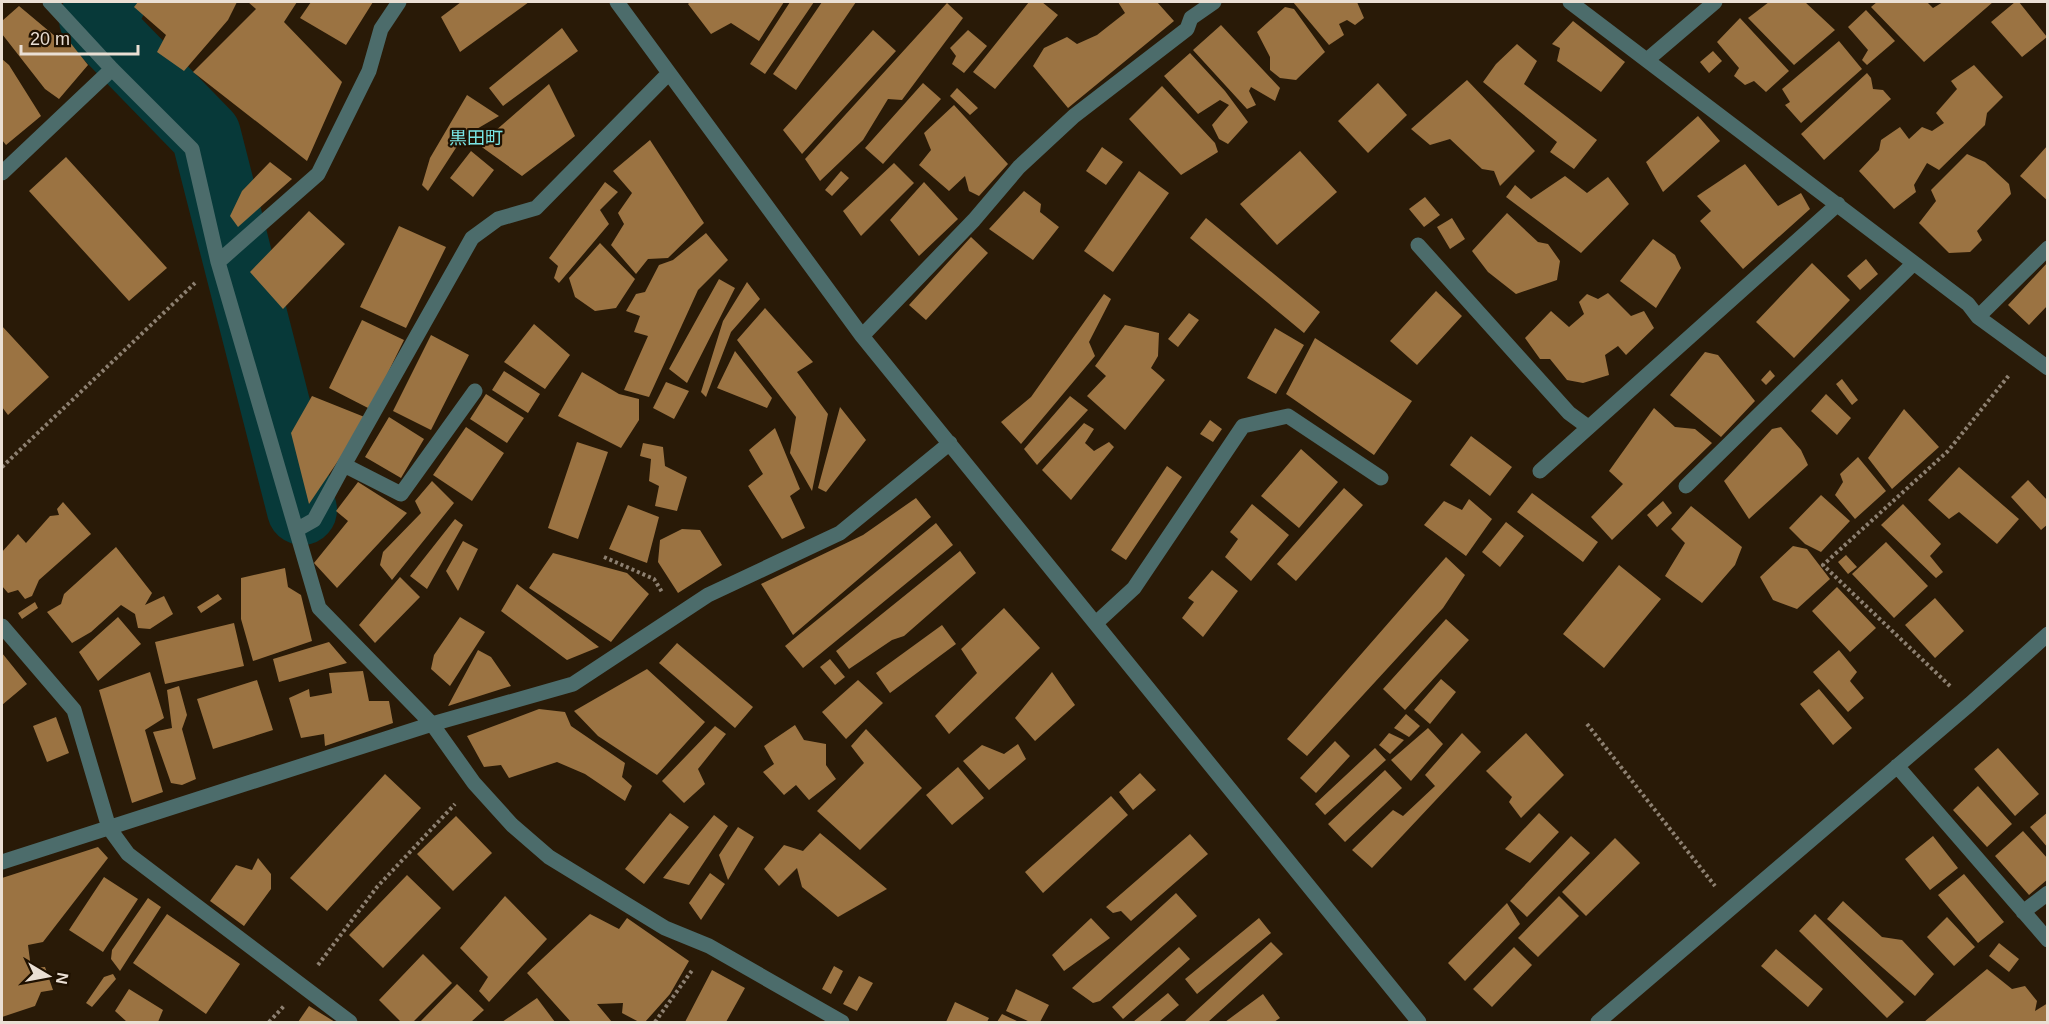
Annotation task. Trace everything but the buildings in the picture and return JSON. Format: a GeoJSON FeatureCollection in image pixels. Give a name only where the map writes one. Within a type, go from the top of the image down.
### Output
{"type":"FeatureCollection","features":[{"type":"Feature","properties":{"kind":"street"},"geometry":{"type":"LineString","coordinates":[[50,2],[112,69],[192,149],[219,261],[319,608],[432,724],[474,783],[512,825],[549,857],[665,928],[709,946],[842,1023]]}},
{"type":"Feature","properties":{"kind":"street"},"geometry":{"type":"LineString","coordinates":[[219,261],[318,174],[369,70],[381,29],[399,2]]}},
{"type":"Feature","properties":{"kind":"street"},"geometry":{"type":"LineString","coordinates":[[617,2],[862,336],[1419,1023]]}},
{"type":"Feature","properties":{"kind":"street"},"geometry":{"type":"LineString","coordinates":[[1570,2],[1838,204],[1968,304],[1978,317],[2048,368]]}},
{"type":"Feature","properties":{"kind":"street"},"geometry":{"type":"LineString","coordinates":[[1647,60],[1715,2]]}},
{"type":"Feature","properties":{"kind":"street"},"geometry":{"type":"LineString","coordinates":[[862,336],[974,220],[1019,167],[1074,116],[1186,29],[1191,18],[1209,3]]}},
{"type":"Feature","properties":{"kind":"street"},"geometry":{"type":"LineString","coordinates":[[2,173],[112,69]]}},
{"type":"Feature","properties":{"kind":"street"},"geometry":{"type":"LineString","coordinates":[[298,529],[314,520],[472,238],[498,219],[536,208],[669,73]]}},
{"type":"Feature","properties":{"kind":"street"},"geometry":{"type":"LineString","coordinates":[[1540,471],[1838,204]]}},
{"type":"Feature","properties":{"kind":"street"},"geometry":{"type":"LineString","coordinates":[[1418,245],[1569,413],[1588,427]]}},
{"type":"Feature","properties":{"kind":"street"},"geometry":{"type":"LineString","coordinates":[[1978,317],[2048,248]]}},
{"type":"Feature","properties":{"kind":"street"},"geometry":{"type":"LineString","coordinates":[[1686,486],[1914,263]]}},
{"type":"Feature","properties":{"kind":"street"},"geometry":{"type":"LineString","coordinates":[[344,465],[401,494],[475,391]]}},
{"type":"Feature","properties":{"kind":"street"},"geometry":{"type":"LineString","coordinates":[[1096,623],[1134,588],[1243,426],[1288,416],[1381,478]]}},
{"type":"Feature","properties":{"kind":"street"},"geometry":{"type":"LineString","coordinates":[[2,862],[432,724],[573,684],[708,595],[840,533],[950,443]]}},
{"type":"Feature","properties":{"kind":"street"},"geometry":{"type":"LineString","coordinates":[[2,626],[74,710],[109,828],[128,854],[350,1023]]}},
{"type":"Feature","properties":{"kind":"street"},"geometry":{"type":"LineString","coordinates":[[1598,1023],[1970,704],[2048,634]]}},
{"type":"Feature","properties":{"kind":"street"},"geometry":{"type":"LineString","coordinates":[[1897,766],[2048,940]]}},
{"type":"Feature","properties":{"kind":"street"},"geometry":{"type":"LineString","coordinates":[[2023,912],[2048,893]]}},
{"type":"Feature","properties":{"kind":"path"},"geometry":{"type":"LineString","coordinates":[[2,467],[219,261]]}},
{"type":"Feature","properties":{"kind":"path"},"geometry":{"type":"LineString","coordinates":[[1970,704],[1823,565],[1948,451],[2027,352]]}},
{"type":"Feature","properties":{"kind":"path"},"geometry":{"type":"LineString","coordinates":[[604,557],[654,579],[677,615]]}},
{"type":"Feature","properties":{"kind":"path"},"geometry":{"type":"LineString","coordinates":[[1587,724],[1733,908]]}},
{"type":"Feature","properties":{"kind":"path"},"geometry":{"type":"LineString","coordinates":[[269,1023],[302,986],[377,887],[474,783]]}},
{"type":"Feature","properties":{"kind":"path"},"geometry":{"type":"LineString","coordinates":[[655,1023],[709,946]]}},
{"type":"Feature","properties":{"kind":"waterway"},"geometry":{"type":"LineString","coordinates":[[111,2],[94,20],[206,135],[302,510]]}},
{"type":"Feature","properties":{"kind":"district","name":"黒田町"},"geometry":{"type":"Point","coordinates":[476,138]}}]}
